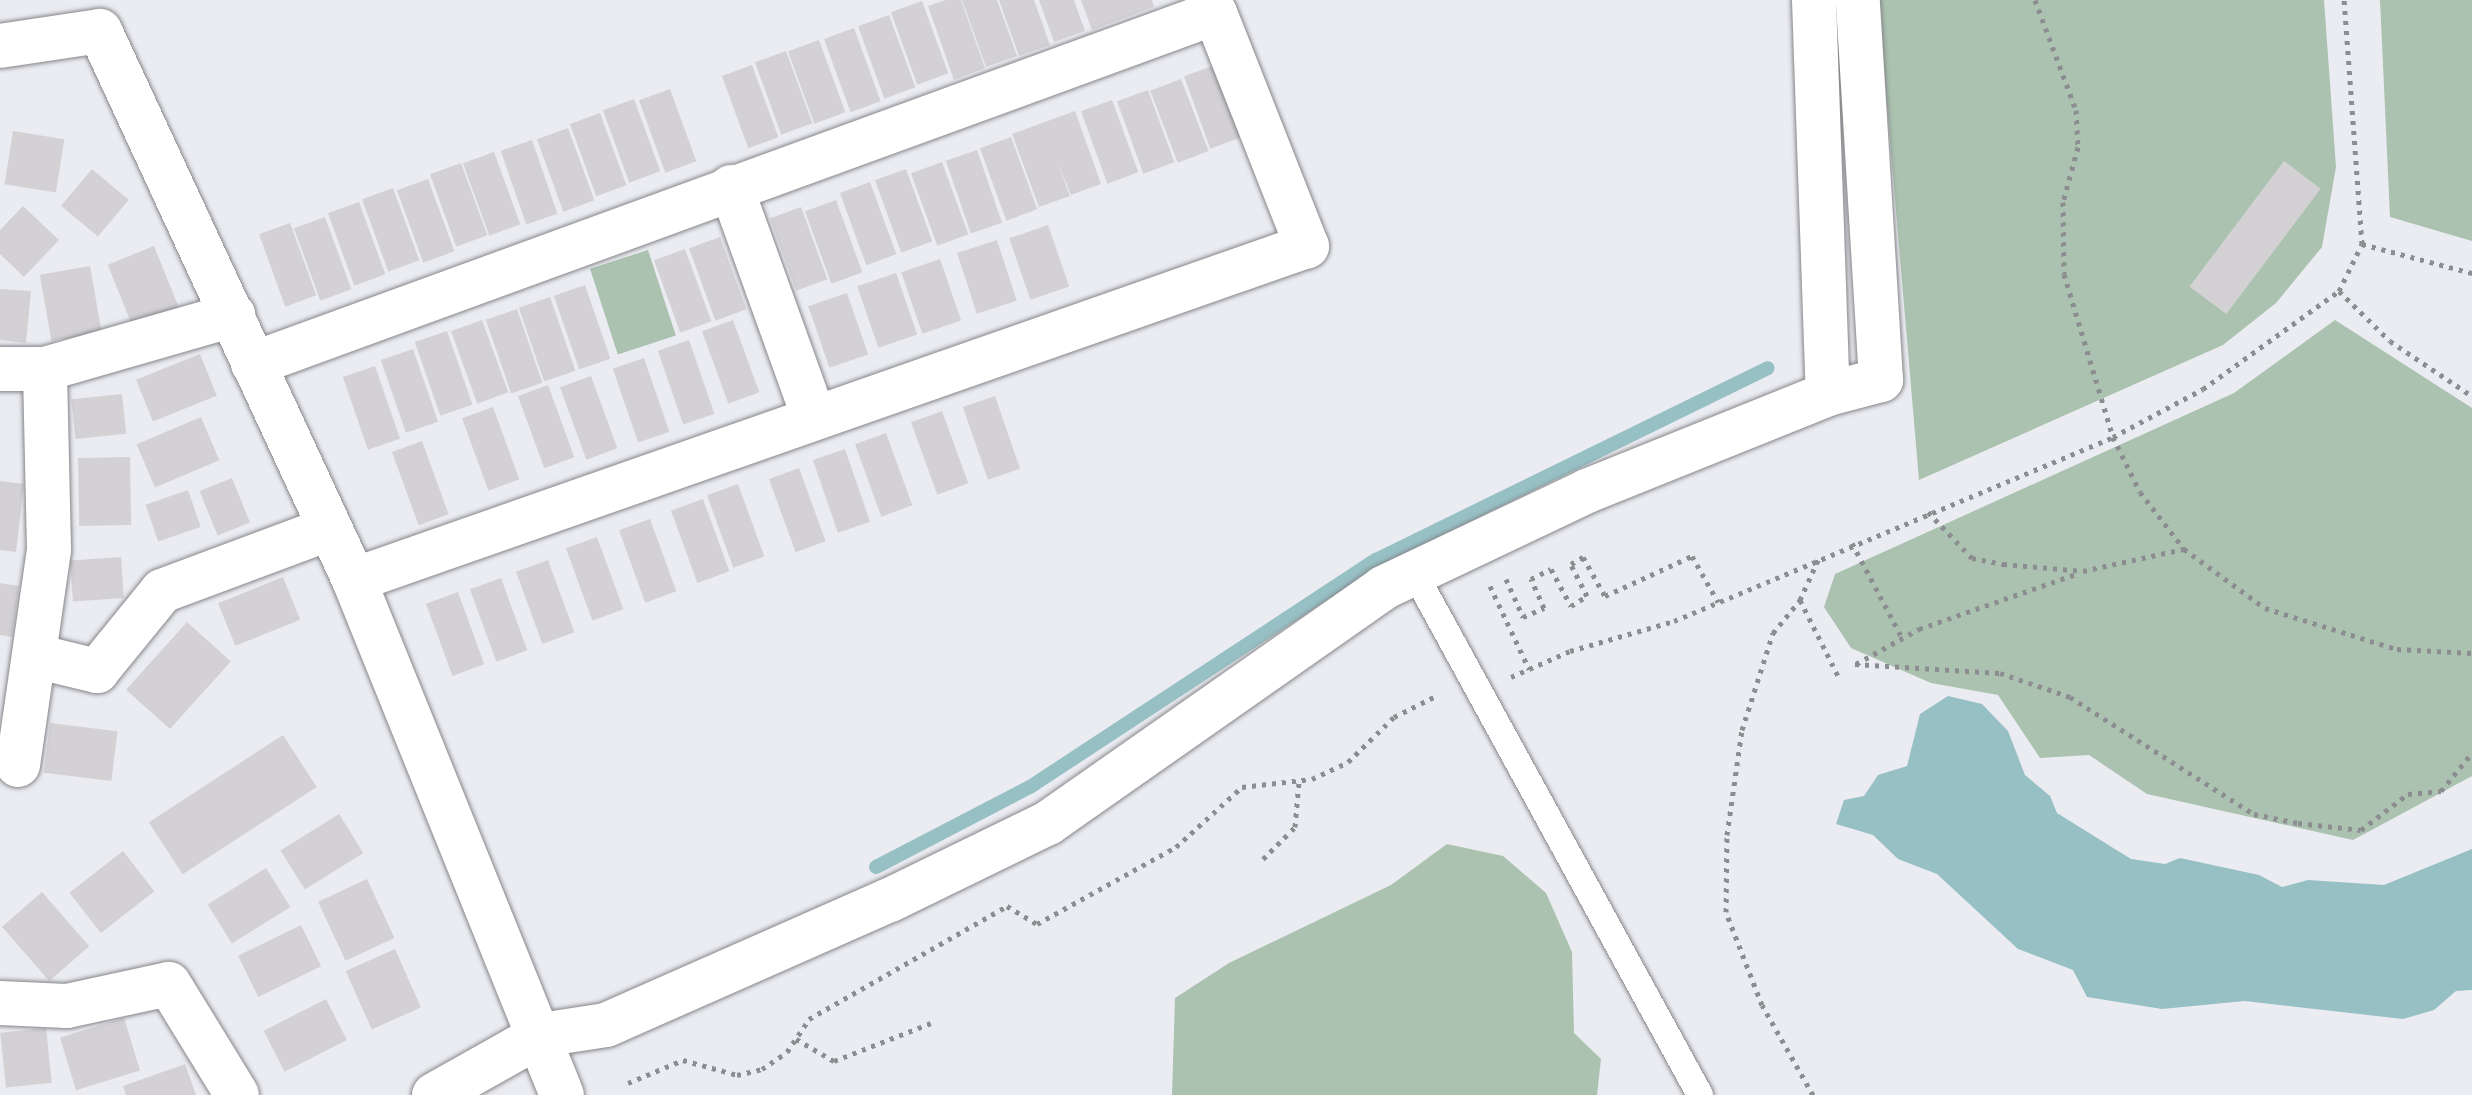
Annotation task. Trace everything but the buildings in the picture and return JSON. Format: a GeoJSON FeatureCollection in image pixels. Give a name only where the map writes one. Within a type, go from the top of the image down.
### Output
{"type":"FeatureCollection","features":[{"type":"Feature","properties":{"kind":"street"},"geometry":{"type":"LineString","coordinates":[[1814,0],[1828,394]]}},
{"type":"Feature","properties":{"kind":"street"},"geometry":{"type":"LineString","coordinates":[[434,1095],[541,1035],[606,1025],[1048,823],[1383,588],[1587,491],[1828,394],[1881,380],[1858,0]]}},
{"type":"Feature","properties":{"kind":"street"},"geometry":{"type":"LineString","coordinates":[[253,364],[731,187],[1215,13],[1307,246],[354,580]]}},
{"type":"Feature","properties":{"kind":"street"},"geometry":{"type":"LineString","coordinates":[[0,46],[96,16],[328,529],[354,580],[541,1035],[562,1095]]}},
{"type":"Feature","properties":{"kind":"street"},"geometry":{"type":"LineString","coordinates":[[731,187],[814,418]]}},
{"type":"Feature","properties":{"kind":"street"},"geometry":{"type":"LineString","coordinates":[[0,369],[45,369],[233,315]]}},
{"type":"Feature","properties":{"kind":"street"},"geometry":{"type":"LineString","coordinates":[[18,765],[39,657],[49,549],[45,369]]}},
{"type":"Feature","properties":{"kind":"street"},"geometry":{"type":"LineString","coordinates":[[39,657],[97,671],[162,591],[328,529]]}},
{"type":"Feature","properties":{"kind":"street"},"geometry":{"type":"LineString","coordinates":[[0,1003],[67,1006],[169,984],[237,1095]]}},
{"type":"Feature","properties":{"kind":"lane"},"geometry":{"type":"LineString","coordinates":[[1415,574],[1700,1095]]}},
{"type":"Feature","properties":{"kind":"path"},"geometry":{"type":"LineString","coordinates":[[2035,0],[2076,110],[2078,147],[2063,202],[2064,274],[2113,437],[2140,492],[2184,549],[2265,608],[2397,649],[2472,653]]}},
{"type":"Feature","properties":{"kind":"path"},"geometry":{"type":"LineString","coordinates":[[628,1083],[683,1060],[737,1075],[762,1069],[796,1039],[809,1019],[1007,906],[1037,924],[1176,847],[1242,787],[1299,781],[1348,762],[1394,717],[1474,685],[1529,669],[1718,602],[1852,543],[2113,437],[2203,389],[2339,291],[2362,244],[2344,0]]}},
{"type":"Feature","properties":{"kind":"path"},"geometry":{"type":"LineString","coordinates":[[2362,244],[2472,273]]}},
{"type":"Feature","properties":{"kind":"path"},"geometry":{"type":"LineString","coordinates":[[2339,291],[2390,341],[2472,396]]}},
{"type":"Feature","properties":{"kind":"path"},"geometry":{"type":"LineString","coordinates":[[1928,512],[1972,558],[2083,571]]}},
{"type":"Feature","properties":{"kind":"path"},"geometry":{"type":"LineString","coordinates":[[1852,543],[1902,638]]}},
{"type":"Feature","properties":{"kind":"path"},"geometry":{"type":"LineString","coordinates":[[2184,549],[2083,571],[1902,638],[1855,664],[2000,673],[2070,697],[2254,814],[2298,823],[2361,830],[2408,794],[2441,791],[2472,753]]}},
{"type":"Feature","properties":{"kind":"path"},"geometry":{"type":"LineString","coordinates":[[1529,669],[1490,586],[1506,579],[1523,617],[1544,608],[1531,579],[1551,569],[1571,606],[1587,596],[1571,564],[1583,557],[1605,596],[1692,556],[1718,602]]}},
{"type":"Feature","properties":{"kind":"path"},"geometry":{"type":"LineString","coordinates":[[1813,1095],[1762,1005],[1726,912],[1727,835],[1742,730],[1773,633],[1800,600],[1819,557]]}},
{"type":"Feature","properties":{"kind":"path"},"geometry":{"type":"LineString","coordinates":[[1800,600],[1838,676]]}},
{"type":"Feature","properties":{"kind":"path"},"geometry":{"type":"LineString","coordinates":[[1263,859],[1295,827],[1299,781]]}},
{"type":"Feature","properties":{"kind":"path"},"geometry":{"type":"LineString","coordinates":[[796,1039],[834,1061],[931,1023]]}},
{"type":"Feature","properties":{"kind":"green space"},"geometry":{"type":"Polygon","coordinates":[[[1878,0],[2324,0],[2336,167],[2322,247],[2276,303],[2223,345],[1919,480],[1878,0]]]}},
{"type":"Feature","properties":{"kind":"green space"},"geometry":{"type":"Polygon","coordinates":[[[2380,0],[2472,0],[2472,241],[2390,217],[2380,0]]]}},
{"type":"Feature","properties":{"kind":"green space"},"geometry":{"type":"Polygon","coordinates":[[[648,250],[676,336],[618,354],[590,269],[648,250]]]}},
{"type":"Feature","properties":{"kind":"green space"},"geometry":{"type":"Polygon","coordinates":[[[2335,320],[2472,408],[2472,776],[2353,840],[2147,794],[2089,755],[2040,758],[1998,695],[1931,683],[1851,648],[1824,607],[1835,574],[2234,393],[2335,320]]]}},
{"type":"Feature","properties":{"kind":"green space"},"geometry":{"type":"Polygon","coordinates":[[[1447,844],[1503,856],[1546,893],[1572,952],[1574,1033],[1601,1059],[1597,1095],[1172,1095],[1175,998],[1229,963],[1391,885],[1447,844]]]}},
{"type":"Feature","properties":{"kind":"water"},"geometry":{"type":"Polygon","coordinates":[[[1948,696],[1982,704],[2008,731],[2025,775],[2050,796],[2057,813],[2131,859],[2165,864],[2180,858],[2259,875],[2282,887],[2308,880],[2384,885],[2472,849],[2472,990],[2456,991],[2434,1010],[2403,1019],[2245,1001],[2162,1009],[2087,997],[2073,970],[2018,949],[1937,874],[1898,859],[1873,835],[1836,824],[1844,800],[1864,796],[1878,775],[1907,766],[1920,714],[1948,696]]]}},
{"type":"Feature","properties":{"kind":"waterway"},"geometry":{"type":"LineString","coordinates":[[876,867],[1030,787],[1376,560],[1768,368]]}}]}
